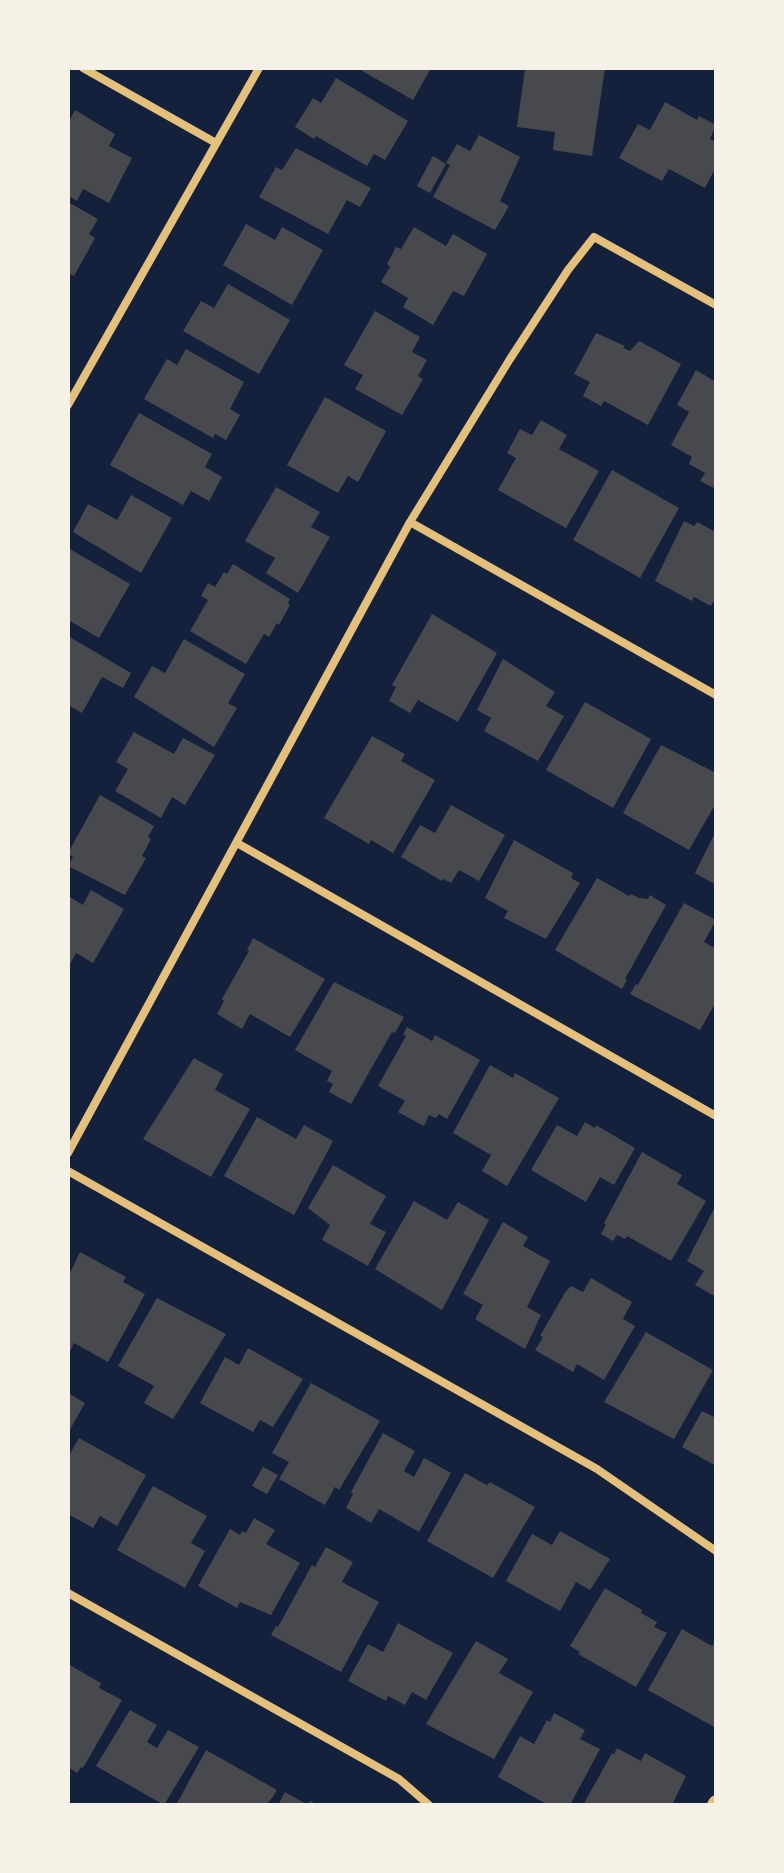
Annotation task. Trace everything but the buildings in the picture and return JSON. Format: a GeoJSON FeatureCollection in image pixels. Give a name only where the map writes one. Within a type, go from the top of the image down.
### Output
{"type":"FeatureCollection","features":[{"type":"Feature","properties":{"kind":"street"},"geometry":{"type":"LineString","coordinates":[[83,68],[216,143]]}},
{"type":"Feature","properties":{"kind":"street"},"geometry":{"type":"LineString","coordinates":[[68,405],[259,68]]}},
{"type":"Feature","properties":{"kind":"street"},"geometry":{"type":"LineString","coordinates":[[68,1153],[410,522],[568,270],[594,237],[716,305]]}},
{"type":"Feature","properties":{"kind":"street"},"geometry":{"type":"LineString","coordinates":[[410,522],[716,695]]}},
{"type":"Feature","properties":{"kind":"street"},"geometry":{"type":"LineString","coordinates":[[237,843],[716,1116]]}},
{"type":"Feature","properties":{"kind":"street"},"geometry":{"type":"LineString","coordinates":[[68,1171],[597,1469],[716,1551]]}},
{"type":"Feature","properties":{"kind":"street"},"geometry":{"type":"LineString","coordinates":[[68,1593],[399,1779],[429,1805]]}}]}
